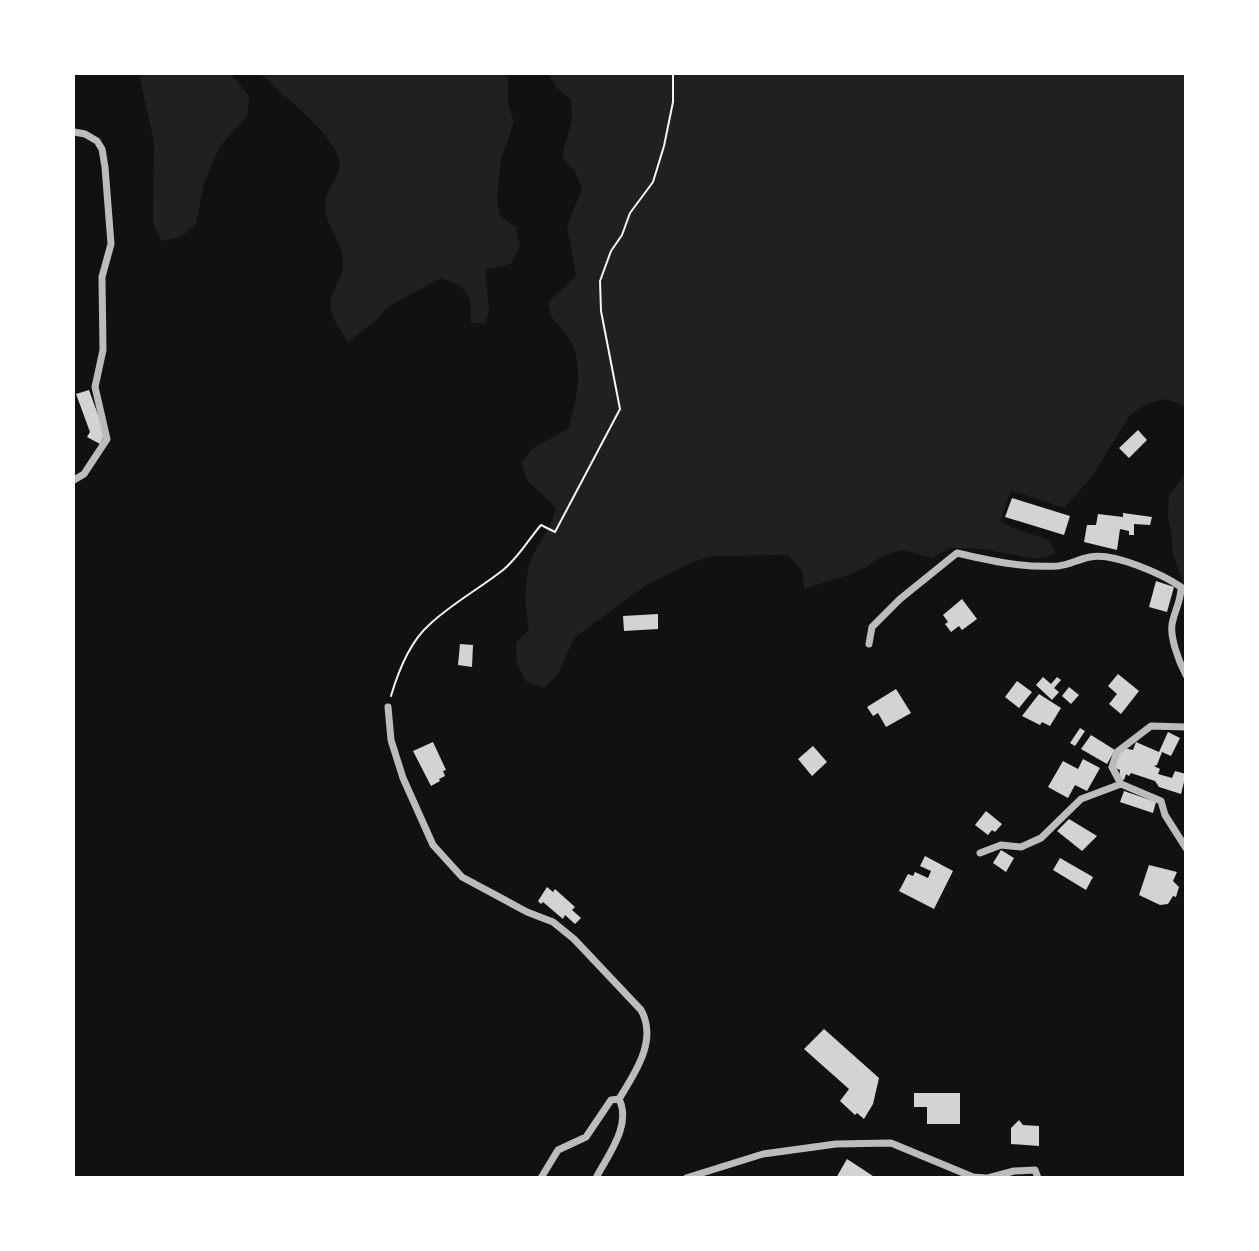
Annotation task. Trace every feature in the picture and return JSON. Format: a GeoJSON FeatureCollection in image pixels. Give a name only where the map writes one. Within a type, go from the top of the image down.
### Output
{"type":"FeatureCollection","features":[{"type":"Feature","properties":{"kind":"street"},"geometry":{"type":"LineString","coordinates":[[74,132],[90,136],[102,149],[111,244],[102,276],[103,350],[95,387],[107,439],[91,466],[74,480]]}},
{"type":"Feature","properties":{"kind":"street"},"geometry":{"type":"LineString","coordinates":[[869,644],[872,627],[900,598],[957,553],[1009,566],[1061,566],[1093,556],[1130,562],[1181,587],[1181,601],[1171,623],[1178,658],[1185,675]]}},
{"type":"Feature","properties":{"kind":"street"},"geometry":{"type":"LineString","coordinates":[[388,707],[391,740],[403,778],[433,845],[462,877],[527,912],[553,922],[574,939],[641,1010],[647,1022],[646,1044],[637,1069],[619,1099]]}},
{"type":"Feature","properties":{"kind":"street"},"geometry":{"type":"LineString","coordinates":[[1185,727],[1151,726],[1117,751],[1112,767],[1121,784],[1161,801],[1165,815],[1185,848]]}},
{"type":"Feature","properties":{"kind":"street"},"geometry":{"type":"LineString","coordinates":[[980,853],[1001,845],[1021,847],[1041,838],[1081,799],[1121,784]]}},
{"type":"Feature","properties":{"kind":"street"},"geometry":{"type":"LineString","coordinates":[[541,1178],[558,1150],[586,1137],[611,1100],[619,1099]]}},
{"type":"Feature","properties":{"kind":"street"},"geometry":{"type":"LineString","coordinates":[[596,1178],[622,1127],[624,1108],[619,1099]]}},
{"type":"Feature","properties":{"kind":"street"},"geometry":{"type":"LineString","coordinates":[[686,1178],[763,1154],[836,1144],[891,1143],[973,1177],[987,1178],[1014,1171],[1035,1170],[1038,1178]]}},
{"type":"Feature","properties":{"kind":"path"},"geometry":{"type":"LineString","coordinates":[[388,707],[396,679],[410,650],[427,626],[519,555],[541,525],[555,532],[620,409],[601,312],[600,281],[630,213],[653,182],[673,102],[673,74]]}},
{"type":"Feature","properties":{"kind":"shaded area"},"geometry":{"type":"Polygon","coordinates":[[[139,74],[231,74],[249,96],[247,116],[220,146],[204,183],[196,224],[181,237],[162,241],[153,223],[154,142],[139,74]]]}},
{"type":"Feature","properties":{"kind":"shaded area"},"geometry":{"type":"Polygon","coordinates":[[[261,74],[508,74],[508,104],[514,122],[501,159],[497,199],[500,216],[516,227],[520,246],[511,264],[485,270],[489,311],[485,324],[471,323],[467,294],[458,285],[441,278],[389,306],[348,342],[335,322],[331,309],[332,295],[343,263],[325,207],[327,194],[339,171],[339,160],[335,149],[317,126],[261,74]]]}},
{"type":"Feature","properties":{"kind":"shaded area"},"geometry":{"type":"Polygon","coordinates":[[[548,74],[1185,74],[1185,407],[1166,399],[1146,404],[1130,415],[1091,478],[1064,508],[1011,490],[1000,521],[1049,540],[1056,554],[1037,559],[982,549],[949,548],[932,558],[902,550],[882,556],[848,575],[804,589],[802,570],[788,555],[711,556],[645,586],[574,638],[558,674],[544,688],[526,681],[517,663],[516,643],[529,629],[526,611],[528,570],[556,508],[528,481],[521,463],[533,448],[568,429],[578,381],[572,344],[552,318],[548,302],[576,276],[567,226],[582,189],[575,171],[562,157],[572,119],[571,100],[556,87],[548,74]]]}},
{"type":"Feature","properties":{"kind":"shaded area"},"geometry":{"type":"Polygon","coordinates":[[[1185,475],[1185,588],[1173,555],[1168,517],[1169,496],[1185,475]]]}},
{"type":"Feature","properties":{"kind":"building"},"geometry":{"type":"Polygon","coordinates":[[[89,390],[105,434],[100,444],[87,437],[90,432],[76,394],[89,390]]]}},
{"type":"Feature","properties":{"kind":"building"},"geometry":{"type":"Polygon","coordinates":[[[1138,430],[1147,440],[1129,458],[1119,448],[1138,430]]]}},
{"type":"Feature","properties":{"kind":"building"},"geometry":{"type":"Polygon","coordinates":[[[1012,498],[1070,516],[1064,535],[1005,517],[1012,498]]]}},
{"type":"Feature","properties":{"kind":"building"},"geometry":{"type":"Polygon","coordinates":[[[1123,513],[1152,517],[1150,525],[1134,524],[1134,535],[1120,529],[1117,550],[1084,542],[1087,525],[1096,525],[1098,514],[1123,517],[1123,513]]]}},
{"type":"Feature","properties":{"kind":"building"},"geometry":{"type":"Polygon","coordinates":[[[1156,581],[1174,587],[1167,612],[1149,607],[1156,581]]]}},
{"type":"Feature","properties":{"kind":"building"},"geometry":{"type":"Polygon","coordinates":[[[962,599],[977,619],[962,630],[959,626],[951,632],[943,615],[962,599]]]}},
{"type":"Feature","properties":{"kind":"building"},"geometry":{"type":"Polygon","coordinates":[[[658,614],[658,629],[624,631],[623,616],[658,614]]]}},
{"type":"Feature","properties":{"kind":"building"},"geometry":{"type":"Polygon","coordinates":[[[460,644],[473,645],[472,667],[458,665],[460,644]]]}},
{"type":"Feature","properties":{"kind":"building"},"geometry":{"type":"Polygon","coordinates":[[[1118,674],[1139,691],[1121,714],[1109,704],[1117,694],[1108,686],[1118,674]]]}},
{"type":"Feature","properties":{"kind":"building"},"geometry":{"type":"Polygon","coordinates":[[[1043,677],[1051,684],[1057,677],[1061,680],[1054,688],[1059,692],[1052,700],[1036,685],[1043,677]]]}},
{"type":"Feature","properties":{"kind":"building"},"geometry":{"type":"Polygon","coordinates":[[[1017,681],[1032,692],[1019,708],[1005,697],[1017,681]]]}},
{"type":"Feature","properties":{"kind":"building"},"geometry":{"type":"Polygon","coordinates":[[[1069,687],[1079,695],[1071,704],[1062,696],[1069,687]]]}},
{"type":"Feature","properties":{"kind":"building"},"geometry":{"type":"Polygon","coordinates":[[[896,689],[911,713],[886,727],[878,713],[873,716],[867,707],[896,689]]]}},
{"type":"Feature","properties":{"kind":"building"},"geometry":{"type":"Polygon","coordinates":[[[1039,694],[1061,708],[1050,726],[1042,722],[1040,725],[1022,716],[1039,694]]]}},
{"type":"Feature","properties":{"kind":"building"},"geometry":{"type":"Polygon","coordinates":[[[1080,728],[1085,731],[1075,746],[1070,743],[1080,728]]]}},
{"type":"Feature","properties":{"kind":"building"},"geometry":{"type":"Polygon","coordinates":[[[1168,732],[1180,738],[1171,756],[1162,752],[1157,765],[1154,766],[1160,769],[1158,774],[1172,778],[1175,771],[1186,774],[1181,794],[1131,773],[1129,776],[1126,774],[1124,780],[1119,778],[1120,770],[1113,767],[1124,748],[1133,750],[1136,742],[1159,752],[1168,732]]]}},
{"type":"Feature","properties":{"kind":"building"},"geometry":{"type":"Polygon","coordinates":[[[1091,735],[1115,750],[1107,764],[1081,749],[1091,735]]]}},
{"type":"Feature","properties":{"kind":"building"},"geometry":{"type":"Polygon","coordinates":[[[433,742],[446,770],[443,771],[445,776],[431,786],[413,751],[433,742]]]}},
{"type":"Feature","properties":{"kind":"building"},"geometry":{"type":"Polygon","coordinates":[[[813,746],[827,762],[812,776],[798,759],[813,746]]]}},
{"type":"Feature","properties":{"kind":"building"},"geometry":{"type":"Polygon","coordinates":[[[1083,759],[1100,768],[1087,791],[1075,785],[1068,798],[1048,787],[1063,761],[1078,769],[1083,759]]]}},
{"type":"Feature","properties":{"kind":"building"},"geometry":{"type":"Polygon","coordinates":[[[1124,791],[1156,802],[1153,813],[1120,802],[1124,791]]]}},
{"type":"Feature","properties":{"kind":"building"},"geometry":{"type":"Polygon","coordinates":[[[986,811],[1002,824],[988,835],[975,825],[986,811]]]}},
{"type":"Feature","properties":{"kind":"building"},"geometry":{"type":"Polygon","coordinates":[[[1069,819],[1097,836],[1082,851],[1057,831],[1069,819]]]}},
{"type":"Feature","properties":{"kind":"building"},"geometry":{"type":"Polygon","coordinates":[[[1001,850],[1014,858],[1006,872],[993,863],[1001,850]]]}},
{"type":"Feature","properties":{"kind":"building"},"geometry":{"type":"Polygon","coordinates":[[[925,856],[953,871],[934,909],[899,891],[908,874],[913,876],[915,872],[928,878],[931,871],[920,866],[925,856]]]}},
{"type":"Feature","properties":{"kind":"building"},"geometry":{"type":"Polygon","coordinates":[[[1060,858],[1093,877],[1086,890],[1053,870],[1060,858]]]}},
{"type":"Feature","properties":{"kind":"building"},"geometry":{"type":"Polygon","coordinates":[[[1149,865],[1177,872],[1173,881],[1179,887],[1176,897],[1173,896],[1168,904],[1160,905],[1139,895],[1149,865]]]}},
{"type":"Feature","properties":{"kind":"building"},"geometry":{"type":"Polygon","coordinates":[[[547,887],[553,892],[555,889],[575,907],[572,910],[581,918],[575,924],[565,915],[563,919],[543,902],[541,904],[538,901],[547,887]]]}},
{"type":"Feature","properties":{"kind":"building"},"geometry":{"type":"Polygon","coordinates":[[[824,1029],[879,1078],[873,1104],[864,1119],[857,1113],[855,1115],[840,1101],[849,1089],[804,1049],[824,1029]]]}},
{"type":"Feature","properties":{"kind":"building"},"geometry":{"type":"Polygon","coordinates":[[[914,1093],[960,1093],[960,1124],[927,1124],[927,1107],[914,1107],[914,1093]]]}},
{"type":"Feature","properties":{"kind":"building"},"geometry":{"type":"Polygon","coordinates":[[[1019,1120],[1023,1125],[1039,1126],[1039,1146],[1011,1144],[1011,1128],[1019,1120]]]}},
{"type":"Feature","properties":{"kind":"building"},"geometry":{"type":"Polygon","coordinates":[[[847,1159],[876,1178],[836,1178],[847,1159]]]}}]}
